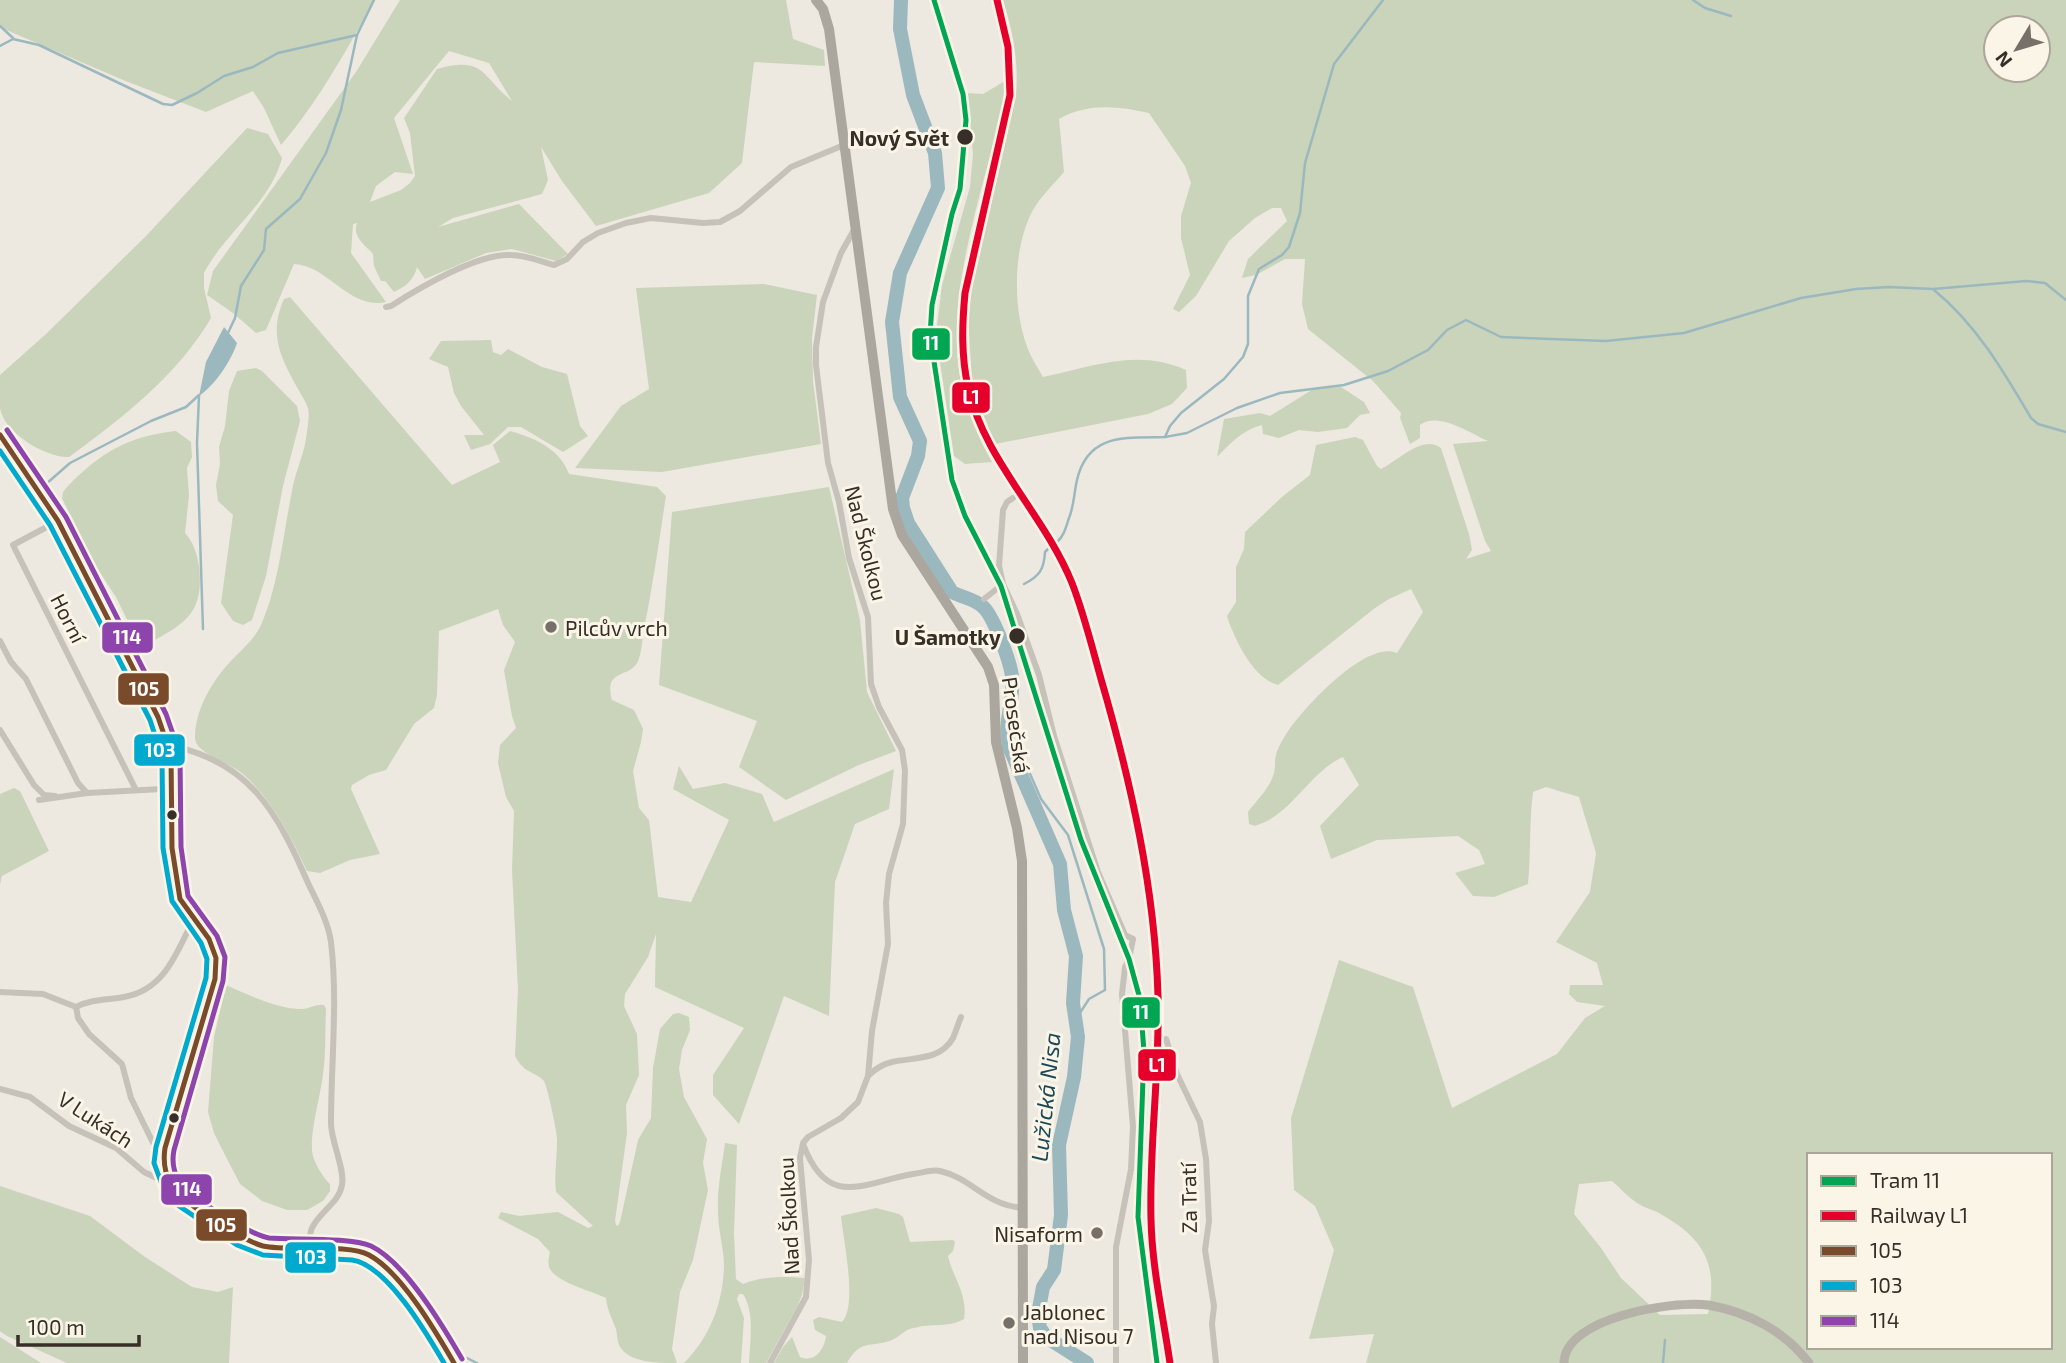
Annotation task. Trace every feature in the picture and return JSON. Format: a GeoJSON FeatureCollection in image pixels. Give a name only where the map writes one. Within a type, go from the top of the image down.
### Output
{"type":"FeatureCollection","features":[{"type":"Feature","properties":{"kind":"main road","name":"Prosečská"},"geometry":{"type":"LineString","coordinates":[[816,0],[823,9],[829,29],[877,398],[897,526],[981,653],[994,685],[996,742],[1017,828],[1022,861],[1023,1363]]}},
{"type":"Feature","properties":{"kind":"street"},"geometry":{"type":"LineString","coordinates":[[386,307],[432,281],[492,258],[509,254],[554,265],[560,264],[590,237],[626,223],[651,218],[720,222],[740,211],[791,167],[844,145]]}},
{"type":"Feature","properties":{"kind":"street","name":"Nad Školkou"},"geometry":{"type":"LineString","coordinates":[[770,1363],[806,1297],[808,1287],[809,1260],[800,1158],[803,1143],[819,1129],[849,1112],[858,1102],[868,1076],[872,1031],[888,944],[886,903],[889,874],[903,824],[905,770],[902,750],[879,706],[871,684],[868,617],[849,558],[839,502],[828,463],[817,365],[816,347],[823,302],[841,253],[856,227]]}},
{"type":"Feature","properties":{"kind":"street","name":"Horní"},"geometry":{"type":"LineString","coordinates":[[0,435],[58,521],[158,718],[172,755],[172,848],[180,900],[209,939],[216,958],[215,979],[163,1163]]}},
{"type":"Feature","properties":{"kind":"street"},"geometry":{"type":"LineString","coordinates":[[1013,498],[1003,510],[999,566],[1003,584],[1014,606],[1039,675],[1054,736],[1098,872],[1125,935],[1133,939],[1125,967],[1122,994],[1133,1128],[1131,1169],[1116,1247],[1116,1363]]}},
{"type":"Feature","properties":{"kind":"street","name":"Horní"},"geometry":{"type":"LineString","coordinates":[[58,521],[13,545],[136,790]]}},
{"type":"Feature","properties":{"kind":"street"},"geometry":{"type":"LineString","coordinates":[[984,599],[1003,584]]}},
{"type":"Feature","properties":{"kind":"street"},"geometry":{"type":"LineString","coordinates":[[0,641],[11,662],[26,678],[78,783],[87,793]]}},
{"type":"Feature","properties":{"kind":"street"},"geometry":{"type":"LineString","coordinates":[[0,730],[34,785],[44,795],[57,796]]}},
{"type":"Feature","properties":{"kind":"street"},"geometry":{"type":"LineString","coordinates":[[168,745],[187,749],[224,766],[253,788],[278,819],[327,923],[331,942],[333,1002],[331,1126],[343,1181],[340,1193],[311,1229],[310,1249]]}},
{"type":"Feature","properties":{"kind":"street"},"geometry":{"type":"LineString","coordinates":[[39,800],[57,796],[173,786]]}},
{"type":"Feature","properties":{"kind":"street"},"geometry":{"type":"LineString","coordinates":[[0,992],[43,994],[76,1007],[88,1001],[140,993],[157,983],[167,971],[194,918]]}},
{"type":"Feature","properties":{"kind":"street","name":"V Lukách"},"geometry":{"type":"LineString","coordinates":[[76,1007],[78,1018],[89,1034],[122,1064],[131,1098],[163,1163]]}},
{"type":"Feature","properties":{"kind":"street"},"geometry":{"type":"LineString","coordinates":[[868,1076],[882,1065],[938,1053],[952,1039],[961,1017]]}},
{"type":"Feature","properties":{"kind":"street","name":"Za Tratí"},"geometry":{"type":"LineString","coordinates":[[1166,1039],[1177,1074],[1200,1122],[1206,1158],[1209,1221],[1205,1250],[1214,1306],[1212,1324],[1216,1363]]}},
{"type":"Feature","properties":{"kind":"street","name":"V Lukách"},"geometry":{"type":"LineString","coordinates":[[0,1088],[30,1097],[69,1126],[116,1148],[144,1172],[171,1185]]}},
{"type":"Feature","properties":{"kind":"street","name":"Nad Školkou"},"geometry":{"type":"LineString","coordinates":[[803,1143],[816,1170],[831,1185],[857,1188],[890,1178],[936,1170],[962,1178],[1002,1203],[1022,1208]]}},
{"type":"Feature","properties":{"kind":"street"},"geometry":{"type":"LineString","coordinates":[[163,1163],[171,1185],[184,1199],[254,1244],[368,1254],[384,1267],[425,1318],[454,1363]]}},
{"type":"Feature","properties":{"kind":"street"},"geometry":{"type":"LineString","coordinates":[[1563,1363],[1570,1342],[1598,1324],[1682,1304],[1707,1305],[1755,1320],[1789,1339],[1809,1363]]}},
{"type":"Feature","properties":{"kind":"green space"},"geometry":{"type":"Polygon","coordinates":[[[0,0],[375,0],[320,93],[281,145],[253,91],[206,112],[4,29],[0,26],[0,0]]]}},
{"type":"Feature","properties":{"kind":"green space"},"geometry":{"type":"Polygon","coordinates":[[[400,0],[786,0],[793,39],[824,50],[825,66],[754,62],[742,163],[709,193],[596,226],[562,181],[541,147],[548,180],[542,194],[453,218],[438,227],[519,204],[568,254],[556,261],[512,249],[486,253],[425,279],[417,267],[409,282],[394,292],[385,281],[381,281],[374,266],[373,254],[358,237],[357,223],[353,224],[351,253],[386,302],[361,300],[318,272],[294,264],[266,330],[256,333],[207,295],[213,271],[356,72],[400,0]],[[449,51],[394,118],[413,174],[395,172],[376,186],[370,202],[401,190],[415,176],[410,133],[404,118],[437,69],[464,65],[481,70],[512,101],[489,63],[449,51]]]}},
{"type":"Feature","properties":{"kind":"green space"},"geometry":{"type":"Polygon","coordinates":[[[1003,0],[2066,0],[2066,1363],[1366,1363],[1374,1334],[1309,1339],[1334,1250],[1315,1206],[1294,1190],[1291,1118],[1339,960],[1413,987],[1452,1108],[1557,1054],[1585,1018],[1605,1006],[1577,1002],[1569,994],[1570,985],[1603,985],[1597,963],[1556,942],[1590,892],[1596,853],[1579,797],[1546,787],[1533,792],[1528,884],[1494,897],[1473,896],[1455,873],[1485,864],[1479,850],[1458,836],[1377,840],[1331,859],[1320,826],[1359,785],[1343,757],[1320,773],[1280,813],[1255,826],[1249,824],[1248,812],[1274,774],[1278,748],[1304,711],[1352,667],[1384,652],[1397,653],[1423,612],[1411,589],[1375,608],[1278,685],[1269,681],[1260,675],[1246,656],[1227,616],[1236,602],[1236,567],[1244,549],[1245,532],[1310,475],[1316,445],[1355,437],[1363,440],[1381,469],[1419,446],[1426,444],[1441,448],[1469,534],[1472,550],[1466,559],[1491,551],[1485,541],[1453,444],[1488,441],[1454,425],[1436,420],[1420,425],[1420,438],[1410,444],[1400,418],[1401,413],[1373,381],[1308,329],[1302,304],[1305,259],[1285,259],[1256,275],[1242,278],[1248,259],[1287,221],[1281,208],[1272,208],[1255,218],[1229,241],[1196,296],[1179,312],[1173,309],[1190,275],[1181,238],[1181,216],[1191,183],[1185,166],[1149,113],[1102,107],[1080,110],[1059,119],[1064,172],[1033,210],[1021,243],[1017,281],[1024,338],[1043,377],[1114,362],[1150,360],[1186,370],[1187,388],[1172,404],[1148,414],[995,444],[972,380],[968,317],[973,283],[1016,96],[1016,59],[1003,0]],[[1612,1181],[1579,1184],[1574,1214],[1621,1278],[1660,1315],[1708,1314],[1711,1280],[1704,1253],[1686,1231],[1673,1221],[1627,1195],[1612,1181]]]}},
{"type":"Feature","properties":{"kind":"green space"},"geometry":{"type":"Polygon","coordinates":[[[1005,81],[1002,109],[968,245],[957,315],[957,349],[963,392],[973,423],[992,462],[965,464],[954,456],[936,335],[942,285],[970,187],[973,154],[967,93],[983,94],[1005,81]]]}},
{"type":"Feature","properties":{"kind":"green space"},"geometry":{"type":"Polygon","coordinates":[[[247,128],[268,134],[282,158],[258,204],[213,258],[204,273],[204,288],[211,318],[197,339],[182,359],[147,395],[69,457],[49,453],[27,442],[3,417],[0,408],[0,375],[146,236],[247,128]]]}},
{"type":"Feature","properties":{"kind":"green space"},"geometry":{"type":"Polygon","coordinates":[[[764,284],[817,295],[812,338],[813,381],[821,444],[662,472],[575,468],[621,406],[649,389],[636,288],[764,284]]]}},
{"type":"Feature","properties":{"kind":"green space"},"geometry":{"type":"Polygon","coordinates":[[[290,297],[452,485],[500,462],[493,445],[510,431],[529,437],[553,451],[569,474],[657,487],[666,496],[638,661],[634,667],[614,678],[610,690],[612,700],[634,710],[643,729],[633,771],[639,808],[649,820],[658,897],[691,902],[729,820],[673,789],[679,766],[693,789],[725,783],[762,794],[774,822],[894,769],[889,809],[855,824],[835,882],[829,1016],[784,996],[739,1124],[713,1095],[713,1075],[744,1028],[655,987],[656,934],[648,957],[625,994],[624,1006],[637,1034],[639,1075],[626,1105],[627,1133],[616,1225],[620,1222],[638,1140],[651,1118],[653,1068],[660,1029],[673,1014],[689,1017],[690,1030],[682,1050],[679,1069],[684,1097],[707,1139],[703,1163],[708,1190],[693,1260],[680,1292],[672,1349],[677,1363],[644,1361],[623,1351],[618,1343],[606,1298],[554,1274],[548,1262],[550,1252],[538,1239],[498,1218],[501,1212],[519,1216],[558,1212],[588,1228],[593,1226],[556,1192],[557,1137],[545,1084],[541,1078],[522,1066],[515,1056],[518,989],[512,870],[514,811],[506,797],[498,763],[500,745],[516,728],[504,670],[515,642],[503,625],[498,609],[439,631],[437,695],[434,708],[414,724],[386,770],[369,775],[352,785],[351,789],[380,854],[350,860],[320,873],[307,871],[272,807],[254,784],[196,743],[198,717],[206,696],[223,670],[255,635],[267,609],[293,484],[305,446],[308,408],[286,367],[277,335],[279,312],[284,299],[290,297]]]}},
{"type":"Feature","properties":{"kind":"green space"},"geometry":{"type":"Polygon","coordinates":[[[491,340],[493,352],[501,355],[508,349],[542,367],[567,374],[580,426],[588,436],[563,452],[521,427],[508,427],[490,444],[471,450],[464,435],[484,435],[454,393],[448,367],[429,359],[441,341],[491,340]]]}},
{"type":"Feature","properties":{"kind":"green space"},"geometry":{"type":"Polygon","coordinates":[[[256,368],[297,406],[300,421],[283,486],[266,576],[252,620],[243,625],[233,621],[221,603],[233,515],[218,501],[216,485],[220,464],[219,447],[225,426],[229,391],[237,371],[256,368]]]}},
{"type":"Feature","properties":{"kind":"green space"},"geometry":{"type":"Polygon","coordinates":[[[1341,387],[1364,402],[1370,413],[1360,415],[1347,428],[1318,432],[1299,430],[1279,438],[1263,434],[1262,425],[1255,427],[1232,442],[1217,457],[1224,419],[1260,413],[1270,416],[1315,388],[1341,387]]]}},
{"type":"Feature","properties":{"kind":"green space"},"geometry":{"type":"Polygon","coordinates":[[[176,431],[191,442],[192,457],[187,468],[189,495],[185,533],[193,545],[198,562],[198,598],[194,609],[178,626],[141,648],[116,597],[88,554],[62,498],[68,486],[104,455],[144,437],[176,431]]]}},
{"type":"Feature","properties":{"kind":"green space"},"geometry":{"type":"Polygon","coordinates":[[[829,487],[860,620],[867,692],[896,751],[859,765],[786,800],[739,767],[757,721],[659,685],[672,512],[829,487]]]}},
{"type":"Feature","properties":{"kind":"green space"},"geometry":{"type":"Polygon","coordinates":[[[14,788],[20,791],[49,851],[2,876],[0,885],[0,794],[14,788]]]}},
{"type":"Feature","properties":{"kind":"green space"},"geometry":{"type":"Polygon","coordinates":[[[226,985],[283,1007],[302,1009],[324,1005],[326,1009],[324,1066],[312,1148],[316,1163],[330,1184],[330,1191],[323,1201],[307,1210],[287,1210],[262,1201],[240,1184],[214,1133],[208,1112],[214,1037],[226,985]]]}},
{"type":"Feature","properties":{"kind":"green space"},"geometry":{"type":"Polygon","coordinates":[[[725,1143],[737,1145],[734,1234],[736,1279],[743,1284],[773,1277],[805,1278],[802,1295],[766,1363],[749,1363],[749,1310],[743,1294],[739,1294],[737,1299],[744,1318],[741,1363],[684,1363],[708,1331],[721,1293],[724,1266],[718,1203],[725,1143]]]}},
{"type":"Feature","properties":{"kind":"green space"},"geometry":{"type":"Polygon","coordinates":[[[0,1186],[90,1216],[145,1257],[192,1287],[218,1292],[233,1287],[229,1363],[67,1363],[0,1331],[0,1186]]]}},
{"type":"Feature","properties":{"kind":"green space"},"geometry":{"type":"Polygon","coordinates":[[[876,1208],[903,1217],[910,1242],[955,1242],[953,1251],[948,1256],[962,1294],[964,1319],[952,1324],[911,1329],[887,1342],[862,1347],[847,1363],[774,1363],[792,1337],[800,1357],[810,1358],[818,1354],[826,1336],[815,1330],[813,1320],[819,1317],[842,1322],[847,1314],[849,1287],[841,1216],[876,1208]]]}},
{"type":"Feature","properties":{"kind":"green space"},"geometry":{"type":"Polygon","coordinates":[[[0,1337],[41,1363],[0,1363],[0,1337]]]}},
{"type":"Feature","properties":{"kind":"water"},"geometry":{"type":"Polygon","coordinates":[[[224,327],[237,343],[222,372],[199,396],[206,362],[224,327]]]}},
{"type":"Feature","properties":{"kind":"waterway"},"geometry":{"type":"LineString","coordinates":[[227,335],[235,318],[241,286],[264,250],[266,229],[300,199],[326,153],[341,110],[357,35],[374,0]]}},
{"type":"Feature","properties":{"kind":"waterway","name":"Lužická Nisa"},"geometry":{"type":"LineString","coordinates":[[901,0],[900,29],[913,95],[935,153],[938,188],[900,273],[892,322],[900,397],[920,441],[918,456],[902,498],[903,508],[908,523],[952,592],[982,606],[996,628],[1012,676],[1007,728],[1009,747],[1060,864],[1064,910],[1076,956],[1073,1003],[1078,1037],[1074,1077],[1059,1145],[1061,1215],[1054,1270],[1043,1287],[1038,1314],[1040,1328],[1046,1337],[1087,1363]]}},
{"type":"Feature","properties":{"kind":"waterway"},"geometry":{"type":"LineString","coordinates":[[1057,542],[1066,528],[1082,465],[1090,454],[1110,441],[1165,437],[1181,413],[1224,379],[1243,357],[1248,344],[1248,296],[1259,269],[1282,255],[1289,247],[1300,213],[1305,163],[1334,64],[1383,0]]}},
{"type":"Feature","properties":{"kind":"waterway"},"geometry":{"type":"LineString","coordinates":[[1693,0],[1705,8],[1731,16]]}},
{"type":"Feature","properties":{"kind":"waterway"},"geometry":{"type":"LineString","coordinates":[[0,26],[13,38]]}},
{"type":"Feature","properties":{"kind":"waterway"},"geometry":{"type":"LineString","coordinates":[[0,46],[13,39],[39,45],[163,104],[172,105],[224,76],[253,67],[278,53],[357,35]]}},
{"type":"Feature","properties":{"kind":"waterway"},"geometry":{"type":"LineString","coordinates":[[1165,437],[1187,433],[1237,408],[1280,393],[1344,385],[1388,371],[1428,350],[1447,330],[1466,320],[1501,337],[1606,341],[1684,333],[1801,298],[1856,289],[1933,289],[2026,281],[2045,283],[2066,300]]}},
{"type":"Feature","properties":{"kind":"waterway"},"geometry":{"type":"LineString","coordinates":[[1934,290],[1976,333],[2000,366],[2031,418],[2038,424],[2066,432]]}},
{"type":"Feature","properties":{"kind":"waterway"},"geometry":{"type":"LineString","coordinates":[[46,484],[70,463],[151,421],[186,407],[199,395]]}},
{"type":"Feature","properties":{"kind":"waterway"},"geometry":{"type":"LineString","coordinates":[[199,396],[197,443],[203,629]]}},
{"type":"Feature","properties":{"kind":"waterway"},"geometry":{"type":"LineString","coordinates":[[1024,584],[1040,571],[1048,549]]}},
{"type":"Feature","properties":{"kind":"waterway"},"geometry":{"type":"LineString","coordinates":[[1017,766],[1027,767],[1041,799],[1068,835],[1104,949],[1105,990],[1089,999],[1076,1019]]}},
{"type":"Feature","properties":{"kind":"waterway"},"geometry":{"type":"LineString","coordinates":[[1663,1363],[1665,1340]]}},
{"type":"Feature","properties":{"kind":"waterway"},"geometry":{"type":"LineString","coordinates":[[449,1349],[477,1363]]}},
{"type":"Feature","properties":{"kind":"tram line","name":"11"},"geometry":{"type":"LineString","coordinates":[[934,0],[963,94],[966,120],[960,189],[932,305],[930,335],[952,480],[965,516],[1001,586],[1081,840],[1129,959],[1140,999],[1144,1052],[1138,1217],[1157,1363]]}},
{"type":"Feature","properties":{"kind":"rail line","name":"L1"},"geometry":{"type":"LineString","coordinates":[[997,0],[1008,47],[1010,95],[965,293],[964,363],[976,414],[987,439],[1046,534],[1072,583],[1112,718],[1140,836],[1152,916],[1158,996],[1151,1191],[1152,1237],[1170,1363]]}},
{"type":"Feature","properties":{"kind":"transit line","name":"114"},"geometry":{"type":"LineString","coordinates":[[7,430],[66,517],[166,714],[180,754],[181,847],[188,896],[217,936],[225,957],[223,981],[174,1150],[177,1177],[185,1188],[207,1205],[260,1235],[269,1238],[350,1241],[371,1246],[384,1254],[422,1296],[462,1359]]}},
{"type":"Feature","properties":{"kind":"transit line","name":"105"},"geometry":{"type":"LineString","coordinates":[[0,435],[58,521],[158,717],[171,755],[172,848],[180,899],[209,939],[216,958],[215,979],[165,1148],[165,1166],[169,1180],[177,1192],[199,1210],[263,1246],[347,1249],[369,1255],[381,1263],[405,1288],[454,1363]]}},
{"type":"Feature","properties":{"kind":"transit line","name":"103"},"geometry":{"type":"LineString","coordinates":[[0,451],[50,525],[150,720],[162,757],[163,848],[172,901],[201,943],[207,959],[206,978],[156,1147],[154,1163],[164,1190],[179,1206],[237,1245],[263,1255],[352,1260],[365,1265],[379,1274],[405,1302],[444,1363]]}},
{"type":"Feature","properties":{"kind":"place","name":"Nový Svět"},"geometry":{"type":"Point","coordinates":[965,137]}},
{"type":"Feature","properties":{"kind":"place","name":"Pilcův vrch"},"geometry":{"type":"Point","coordinates":[551,627]}},
{"type":"Feature","properties":{"kind":"place","name":"U Šamotky"},"geometry":{"type":"Point","coordinates":[1017,636]}},
{"type":"Feature","properties":{"kind":"place","name":"Nisaform"},"geometry":{"type":"Point","coordinates":[1097,1233]}},
{"type":"Feature","properties":{"kind":"place","name":"Jablonec nad Nisou 7"},"geometry":{"type":"Point","coordinates":[1009,1323]}}]}
